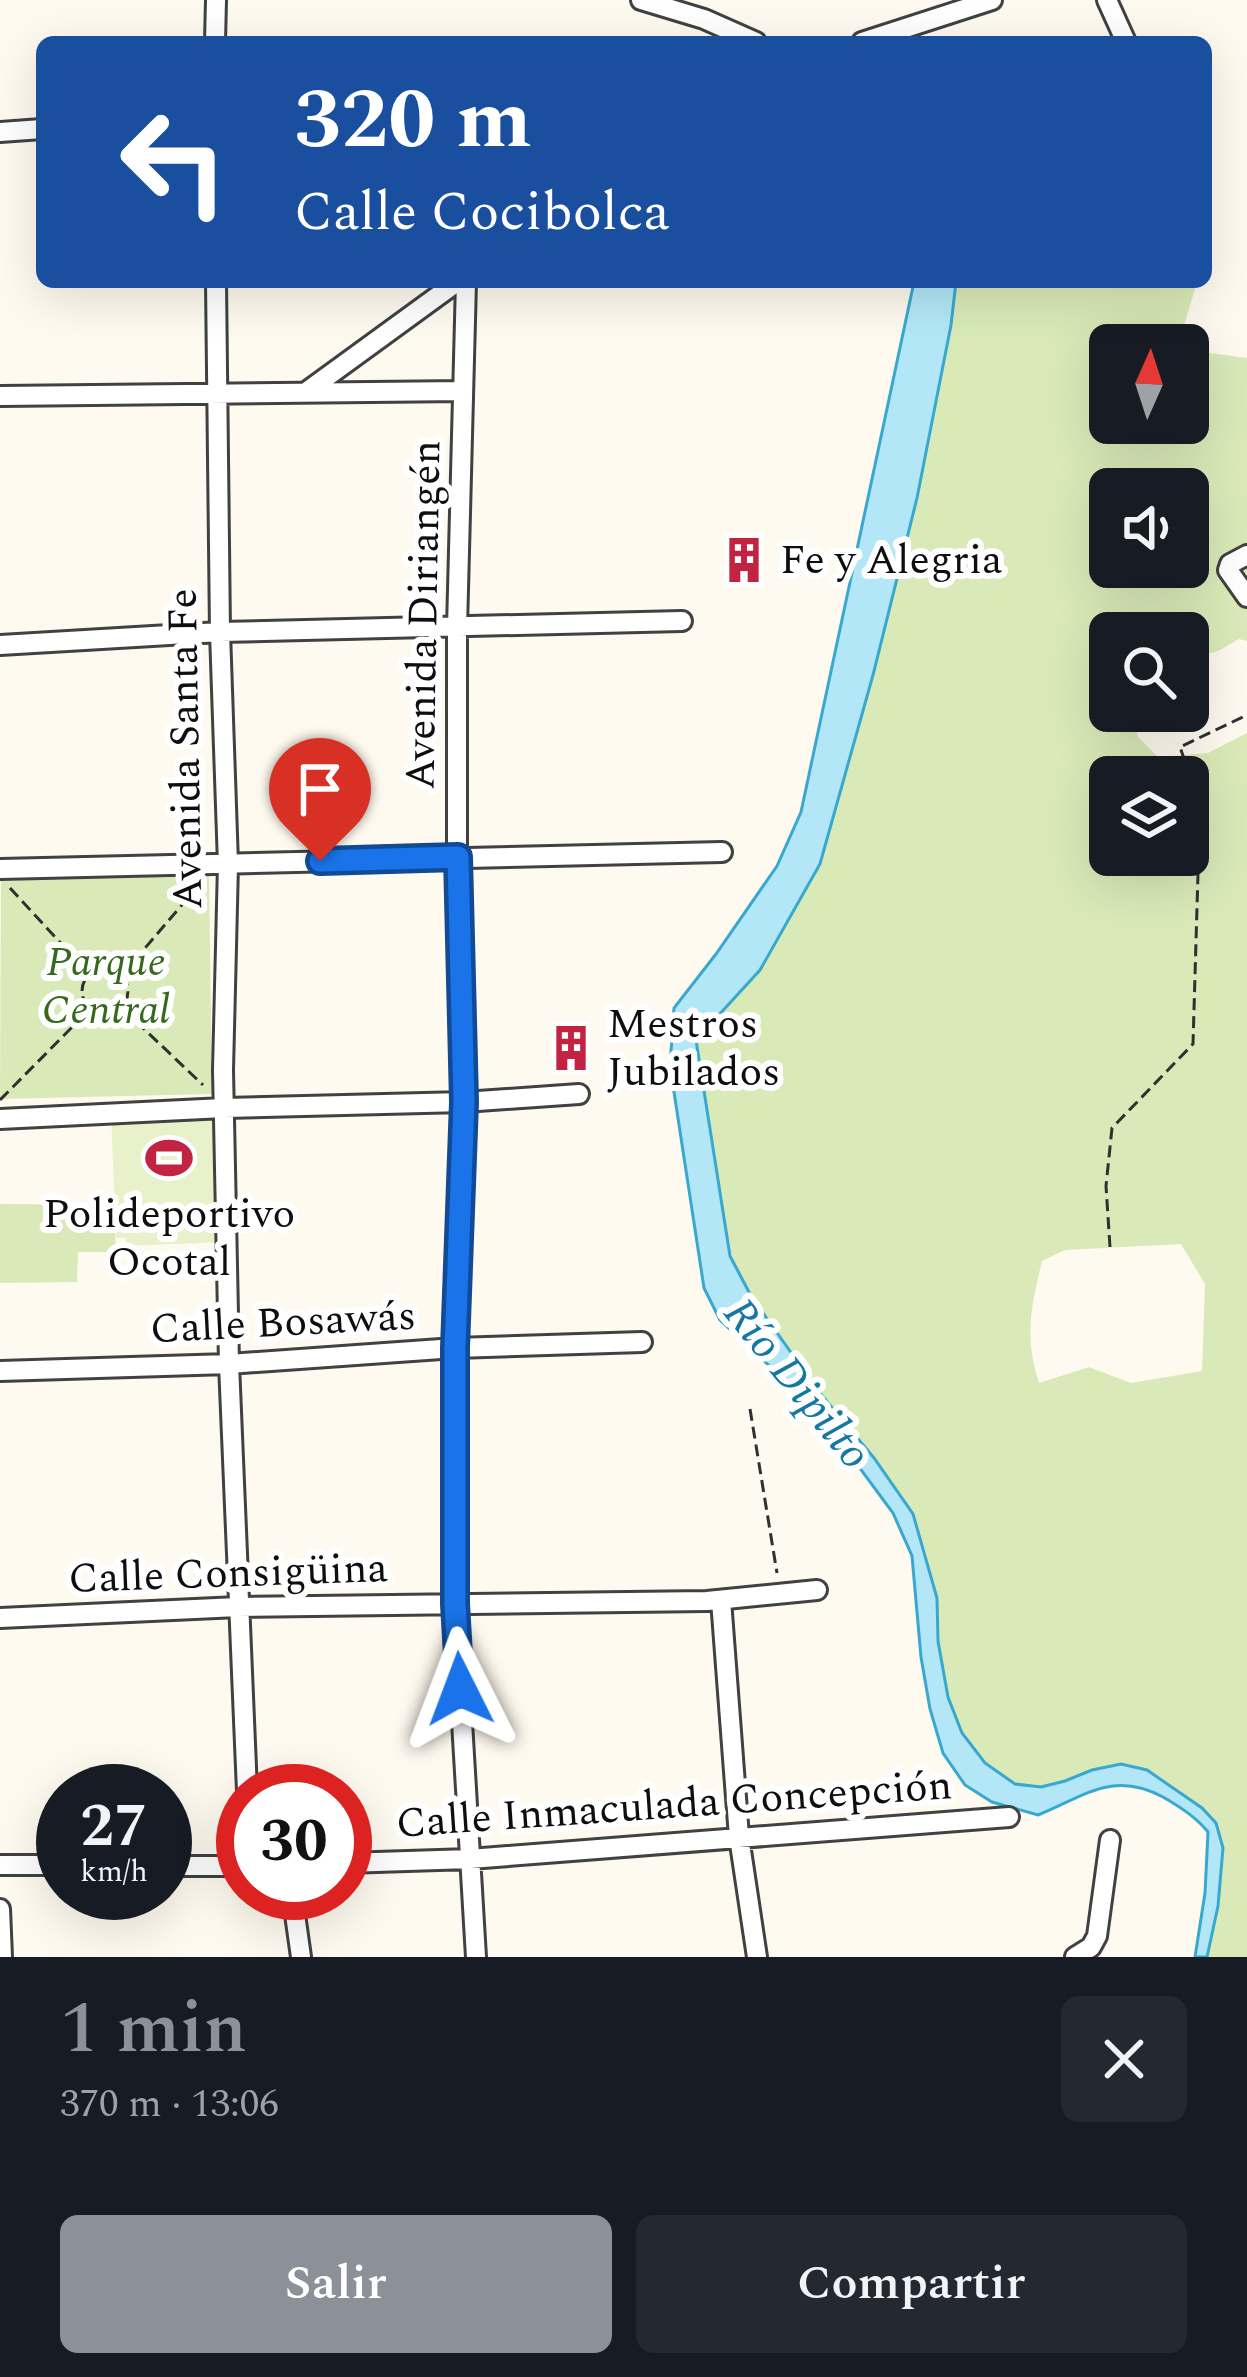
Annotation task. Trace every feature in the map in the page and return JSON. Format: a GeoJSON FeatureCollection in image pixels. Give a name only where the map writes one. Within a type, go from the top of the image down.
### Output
{"type":"FeatureCollection","features":[{"type":"Feature","properties":{"kind":"street"},"geometry":{"type":"LineString","coordinates":[[215,36],[216,0]]}},
{"type":"Feature","properties":{"kind":"street"},"geometry":{"type":"LineString","coordinates":[[641,0],[742,36]]}},
{"type":"Feature","properties":{"kind":"street"},"geometry":{"type":"LineString","coordinates":[[881,36],[992,0]]}},
{"type":"Feature","properties":{"kind":"street"},"geometry":{"type":"LineString","coordinates":[[1107,0],[1123,36]]}},
{"type":"Feature","properties":{"kind":"street"},"geometry":{"type":"LineString","coordinates":[[0,132],[36,129]]}},
{"type":"Feature","properties":{"kind":"street","name":"Avenida Santa Fe"},"geometry":{"type":"LineString","coordinates":[[216,288],[227,864],[224,1108],[229,1364],[246,1764]]}},
{"type":"Feature","properties":{"kind":"street"},"geometry":{"type":"LineString","coordinates":[[306,392],[453,288]]}},
{"type":"Feature","properties":{"kind":"street","name":"Avenida Diriangén"},"geometry":{"type":"LineString","coordinates":[[461,288],[458,857],[464,1102],[455,1348],[455,1604],[476,1957]]}},
{"type":"Feature","properties":{"kind":"street"},"geometry":{"type":"LineString","coordinates":[[0,395],[463,391]]}},
{"type":"Feature","properties":{"kind":"street"},"geometry":{"type":"LineString","coordinates":[[1247,555],[1228,570],[1247,597]]}},
{"type":"Feature","properties":{"kind":"street"},"geometry":{"type":"LineString","coordinates":[[0,645],[220,632],[682,621]]}},
{"type":"Feature","properties":{"kind":"street"},"geometry":{"type":"LineString","coordinates":[[0,869],[722,852]]}},
{"type":"Feature","properties":{"kind":"street"},"geometry":{"type":"LineString","coordinates":[[0,1119],[579,1094]]}},
{"type":"Feature","properties":{"kind":"street","name":"Calle Bosawás"},"geometry":{"type":"LineString","coordinates":[[0,1371],[642,1342]]}},
{"type":"Feature","properties":{"kind":"street","name":"Calle Consigüina"},"geometry":{"type":"LineString","coordinates":[[0,1618],[238,1607],[722,1600],[818,1590]]}},
{"type":"Feature","properties":{"kind":"street"},"geometry":{"type":"LineString","coordinates":[[722,1600],[739,1837],[757,1957]]}},
{"type":"Feature","properties":{"kind":"street","name":"Calle Inmaculada Concepción"},"geometry":{"type":"LineString","coordinates":[[372,1863],[1009,1817]]}},
{"type":"Feature","properties":{"kind":"street"},"geometry":{"type":"LineString","coordinates":[[1075,1957],[1091,1947],[1097,1936],[1110,1840]]}},
{"type":"Feature","properties":{"kind":"street"},"geometry":{"type":"LineString","coordinates":[[0,1865],[36,1865]]}},
{"type":"Feature","properties":{"kind":"street"},"geometry":{"type":"LineString","coordinates":[[0,1909],[2,1957]]}},
{"type":"Feature","properties":{"kind":"street"},"geometry":{"type":"LineString","coordinates":[[296,1920],[301,1957]]}},
{"type":"Feature","properties":{"kind":"path"},"geometry":{"type":"LineString","coordinates":[[1110,1247],[1106,1186],[1112,1128],[1193,1044],[1200,805],[1180,746],[1247,715]]}},
{"type":"Feature","properties":{"kind":"path"},"geometry":{"type":"LineString","coordinates":[[122,975],[208,873],[227,864]]}},
{"type":"Feature","properties":{"kind":"path"},"geometry":{"type":"LineString","coordinates":[[1,878],[90,975]]}},
{"type":"Feature","properties":{"kind":"path"},"geometry":{"type":"LineString","coordinates":[[101,968],[122,975],[128,998],[122,1008],[109,1014],[90,1009],[82,993],[85,979],[101,968]]}},
{"type":"Feature","properties":{"kind":"path"},"geometry":{"type":"LineString","coordinates":[[122,1008],[224,1108]]}},
{"type":"Feature","properties":{"kind":"path"},"geometry":{"type":"LineString","coordinates":[[0,1100],[90,1009]]}},
{"type":"Feature","properties":{"kind":"path"},"geometry":{"type":"LineString","coordinates":[[750,1408],[780,1593]]}},
{"type":"Feature","properties":{"kind":"green space"},"geometry":{"type":"Polygon","coordinates":[[[955,288],[1195,288],[1184,324],[1089,324],[1089,444],[1209,444],[1209,353],[1247,358],[1247,641],[1239,639],[1209,653],[1209,612],[1089,612],[1089,732],[1137,732],[1157,756],[1089,756],[1089,876],[1209,876],[1209,756],[1170,756],[1208,753],[1247,733],[1247,1957],[1207,1957],[1223,1848],[1216,1823],[1202,1808],[1170,1785],[1092,1770],[1041,1787],[1015,1784],[985,1763],[962,1733],[948,1697],[938,1641],[937,1598],[913,1514],[819,1392],[751,1296],[730,1256],[696,1040],[760,970],[820,864],[917,498],[955,288]],[[1181,1244],[1065,1250],[1042,1261],[1030,1336],[1039,1383],[1089,1367],[1131,1383],[1202,1371],[1205,1284],[1181,1244]]]}},
{"type":"Feature","properties":{"kind":"green space","name":"Parque Central"},"geometry":{"type":"Polygon","coordinates":[[[209,873],[212,1094],[0,1099],[1,878],[209,873]]]}},
{"type":"Feature","properties":{"kind":"green space","name":"Polideportivo Ocotal"},"geometry":{"type":"Polygon","coordinates":[[[224,1108],[224,1242],[126,1246],[126,1238],[116,1238],[111,1112],[224,1108]]]}},
{"type":"Feature","properties":{"kind":"green space"},"geometry":{"type":"Polygon","coordinates":[[[0,1204],[114,1205],[116,1252],[78,1252],[77,1282],[0,1283],[0,1204]]]}},
{"type":"Feature","properties":{"kind":"water","name":"Río Dipilto"},"geometry":{"type":"Polygon","coordinates":[[[913,288],[955,288],[917,498],[820,864],[760,970],[696,1040],[730,1256],[751,1296],[819,1392],[913,1514],[937,1598],[938,1641],[948,1697],[962,1733],[985,1763],[1015,1784],[1041,1787],[1121,1764],[1147,1770],[1202,1808],[1216,1823],[1223,1848],[1207,1957],[1195,1957],[1208,1832],[1187,1813],[1145,1789],[1114,1786],[1038,1815],[992,1802],[965,1785],[943,1753],[930,1709],[912,1556],[893,1513],[817,1410],[720,1320],[704,1288],[670,1066],[674,1008],[777,866],[801,812],[913,288]]]}},
{"type":"Feature","properties":{"kind":"place","name":"Fe y Alegria"},"geometry":{"type":"Point","coordinates":[744,560]}},
{"type":"Feature","properties":{"kind":"place","name":"Mestros Jubilados"},"geometry":{"type":"Point","coordinates":[571,1048]}},
{"type":"Feature","properties":{"kind":"place","name":"Polideportivo Ocotal"},"geometry":{"type":"Point","coordinates":[169,1158]}},
{"type":"Feature","properties":{"kind":"route"},"geometry":{"type":"LineString","coordinates":[[320,861],[458,857],[464,1102],[455,1348],[455,1604],[460,1689]]}}]}
